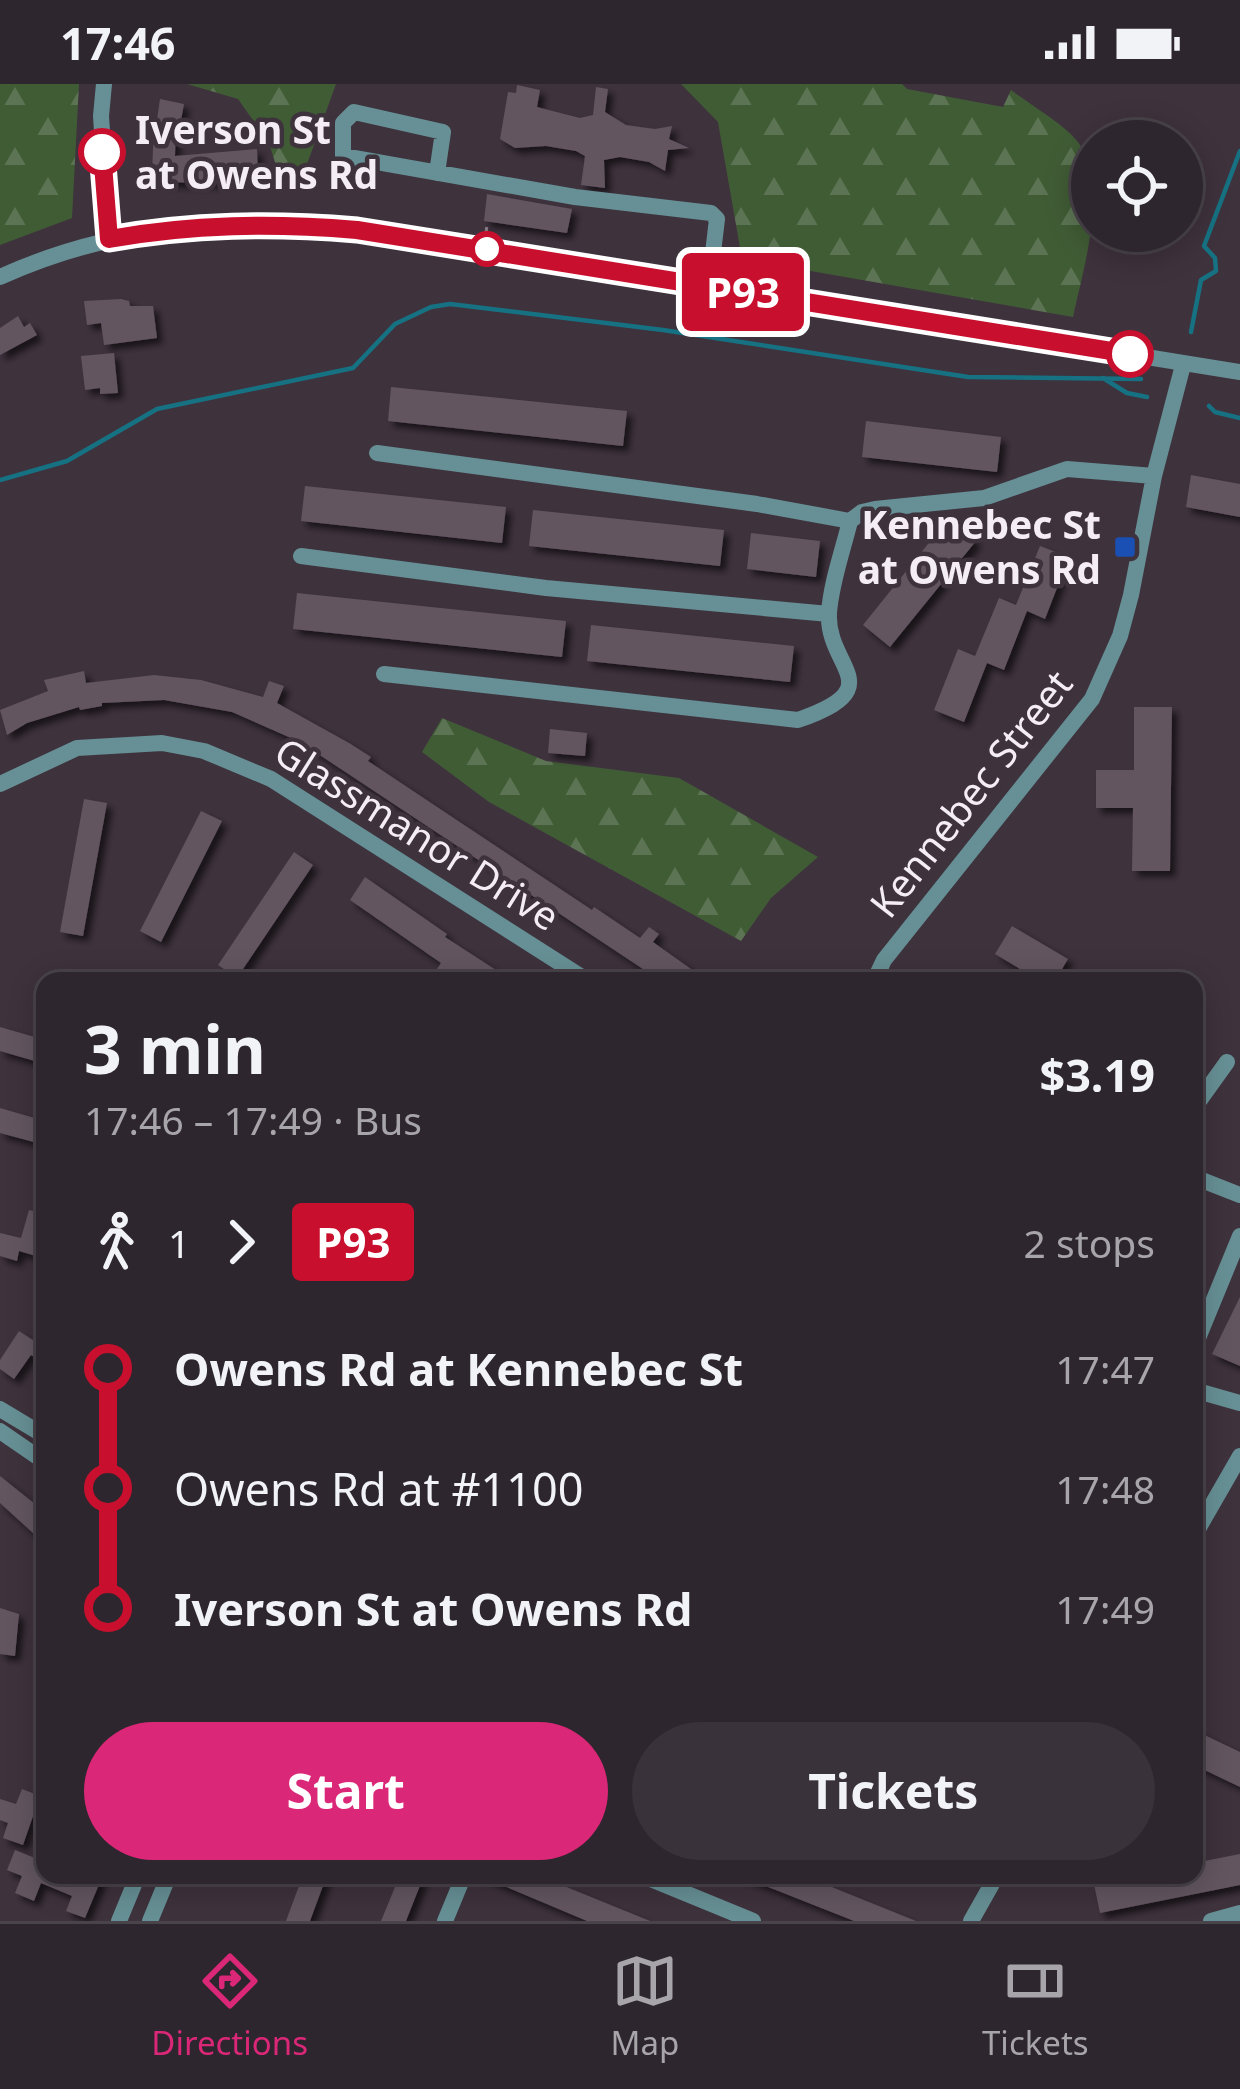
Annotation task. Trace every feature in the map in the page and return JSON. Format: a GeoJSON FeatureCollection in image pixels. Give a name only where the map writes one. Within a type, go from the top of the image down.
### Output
{"type":"FeatureCollection","features":[{"type":"Feature","properties":{"kind":"street"},"geometry":{"type":"LineString","coordinates":[[104,84],[101,116],[109,239]]}},
{"type":"Feature","properties":{"kind":"street"},"geometry":{"type":"LineString","coordinates":[[437,173],[443,132],[354,112],[343,123],[344,156],[437,173],[575,197],[711,213],[717,219],[709,287]]}},
{"type":"Feature","properties":{"kind":"street"},"geometry":{"type":"LineString","coordinates":[[0,277],[109,239],[206,224],[266,223],[357,230],[1240,372]]}},
{"type":"Feature","properties":{"kind":"street","name":"Kennebec Street"},"geometry":{"type":"LineString","coordinates":[[878,972],[1092,700],[1120,636],[1183,365]]}},
{"type":"Feature","properties":{"kind":"street"},"geometry":{"type":"LineString","coordinates":[[377,453],[758,504],[850,521]]}},
{"type":"Feature","properties":{"kind":"street"},"geometry":{"type":"LineString","coordinates":[[384,674],[798,720],[833,706],[850,682],[850,672],[834,643],[829,614],[850,521],[862,512],[984,498],[1067,470],[1154,476]]}},
{"type":"Feature","properties":{"kind":"street"},"geometry":{"type":"LineString","coordinates":[[301,556],[546,588],[829,614]]}},
{"type":"Feature","properties":{"kind":"street","name":"Glassmanor Drive"},"geometry":{"type":"LineString","coordinates":[[0,784],[77,748],[162,743],[204,751],[272,779],[574,972]]}},
{"type":"Feature","properties":{"kind":"street"},"geometry":{"type":"LineString","coordinates":[[1203,1095],[1227,1062]]}},
{"type":"Feature","properties":{"kind":"street"},"geometry":{"type":"LineString","coordinates":[[1203,1181],[1240,1196]]}},
{"type":"Feature","properties":{"kind":"street"},"geometry":{"type":"LineString","coordinates":[[1203,1326],[1240,1236]]}},
{"type":"Feature","properties":{"kind":"street"},"geometry":{"type":"LineString","coordinates":[[1203,1393],[1240,1403]]}},
{"type":"Feature","properties":{"kind":"street"},"geometry":{"type":"LineString","coordinates":[[0,1409],[36,1431]]}},
{"type":"Feature","properties":{"kind":"street"},"geometry":{"type":"LineString","coordinates":[[0,1430],[36,1456]]}},
{"type":"Feature","properties":{"kind":"street"},"geometry":{"type":"LineString","coordinates":[[1203,1520],[1240,1456]]}},
{"type":"Feature","properties":{"kind":"street"},"geometry":{"type":"LineString","coordinates":[[119,1921],[134,1884]]}},
{"type":"Feature","properties":{"kind":"street"},"geometry":{"type":"LineString","coordinates":[[150,1921],[165,1884]]}},
{"type":"Feature","properties":{"kind":"street"},"geometry":{"type":"LineString","coordinates":[[445,1921],[460,1884]]}},
{"type":"Feature","properties":{"kind":"street"},"geometry":{"type":"LineString","coordinates":[[663,1884],[753,1921]]}},
{"type":"Feature","properties":{"kind":"street"},"geometry":{"type":"LineString","coordinates":[[971,1921],[992,1884]]}},
{"type":"Feature","properties":{"kind":"street"},"geometry":{"type":"LineString","coordinates":[[1210,1921],[1240,1913]]}},
{"type":"Feature","properties":{"kind":"path"},"geometry":{"type":"LineString","coordinates":[[486,233],[487,225]]}},
{"type":"Feature","properties":{"kind":"green space"},"geometry":{"type":"Polygon","coordinates":[[[0,84],[79,84],[72,218],[0,245],[0,84]]]}},
{"type":"Feature","properties":{"kind":"green space"},"geometry":{"type":"Polygon","coordinates":[[[187,84],[336,84],[298,189],[284,191],[269,143],[238,99],[187,84]]]}},
{"type":"Feature","properties":{"kind":"green space"},"geometry":{"type":"Polygon","coordinates":[[[681,84],[902,84],[907,89],[1003,107],[1011,90],[1071,134],[1071,252],[1087,252],[1073,317],[742,259],[718,122],[681,84]]]}},
{"type":"Feature","properties":{"kind":"green space"},"geometry":{"type":"Polygon","coordinates":[[[442,718],[546,761],[679,778],[818,857],[771,898],[741,941],[489,802],[422,752],[442,718]]]}},
{"type":"Feature","properties":{"kind":"building"},"geometry":{"type":"Polygon","coordinates":[[[517,85],[540,90],[537,107],[580,118],[593,115],[596,87],[608,89],[605,112],[626,125],[672,126],[669,139],[689,148],[668,150],[665,171],[649,162],[620,157],[604,160],[605,188],[581,185],[585,156],[546,146],[515,148],[500,139],[508,92],[516,93],[517,85]]]}},
{"type":"Feature","properties":{"kind":"building"},"geometry":{"type":"Polygon","coordinates":[[[160,99],[184,104],[180,126],[176,126],[175,156],[257,149],[258,173],[223,176],[223,181],[215,183],[157,182],[157,175],[152,175],[160,99]]]}},
{"type":"Feature","properties":{"kind":"building"},"geometry":{"type":"Polygon","coordinates":[[[487,194],[572,209],[567,233],[484,221],[487,194]]]}},
{"type":"Feature","properties":{"kind":"building"},"geometry":{"type":"Polygon","coordinates":[[[121,299],[130,306],[153,306],[157,338],[104,345],[101,323],[87,325],[84,301],[121,299]]]}},
{"type":"Feature","properties":{"kind":"building"},"geometry":{"type":"Polygon","coordinates":[[[18,316],[37,335],[0,355],[0,328],[18,316]]]}},
{"type":"Feature","properties":{"kind":"building"},"geometry":{"type":"Polygon","coordinates":[[[114,353],[118,393],[85,390],[81,356],[114,353]]]}},
{"type":"Feature","properties":{"kind":"building"},"geometry":{"type":"Polygon","coordinates":[[[391,387],[627,411],[623,446],[388,421],[391,387]]]}},
{"type":"Feature","properties":{"kind":"building"},"geometry":{"type":"Polygon","coordinates":[[[866,421],[1001,437],[997,472],[862,457],[866,421]]]}},
{"type":"Feature","properties":{"kind":"building"},"geometry":{"type":"Polygon","coordinates":[[[1191,475],[1240,484],[1240,517],[1186,507],[1191,475]]]}},
{"type":"Feature","properties":{"kind":"building"},"geometry":{"type":"Polygon","coordinates":[[[305,486],[506,507],[502,543],[301,521],[305,486]]]}},
{"type":"Feature","properties":{"kind":"building"},"geometry":{"type":"Polygon","coordinates":[[[533,510],[724,530],[720,566],[529,546],[533,510]]]}},
{"type":"Feature","properties":{"kind":"building"},"geometry":{"type":"Polygon","coordinates":[[[948,519],[976,541],[890,647],[863,625],[948,519]]]}},
{"type":"Feature","properties":{"kind":"building"},"geometry":{"type":"Polygon","coordinates":[[[751,533],[820,541],[816,577],[747,569],[751,533]]]}},
{"type":"Feature","properties":{"kind":"building"},"geometry":{"type":"Polygon","coordinates":[[[1040,546],[1069,557],[1045,619],[1027,611],[1004,670],[987,663],[964,722],[934,710],[958,649],[975,656],[999,598],[1016,605],[1040,546]]]}},
{"type":"Feature","properties":{"kind":"building"},"geometry":{"type":"Polygon","coordinates":[[[297,593],[566,621],[562,657],[293,629],[297,593]]]}},
{"type":"Feature","properties":{"kind":"building"},"geometry":{"type":"Polygon","coordinates":[[[591,625],[794,646],[790,682],[587,661],[591,625]]]}},
{"type":"Feature","properties":{"kind":"building"},"geometry":{"type":"Polygon","coordinates":[[[84,671],[86,683],[154,675],[201,680],[263,697],[269,681],[284,686],[277,703],[371,757],[368,761],[592,910],[640,938],[649,927],[659,934],[653,942],[695,972],[647,972],[300,742],[232,712],[164,700],[102,703],[27,723],[7,735],[0,710],[48,691],[44,680],[84,671]]]}},
{"type":"Feature","properties":{"kind":"building"},"geometry":{"type":"Polygon","coordinates":[[[1134,707],[1172,707],[1170,871],[1132,871],[1133,808],[1096,808],[1096,770],[1134,770],[1134,707]]]}},
{"type":"Feature","properties":{"kind":"building"},"geometry":{"type":"Polygon","coordinates":[[[550,729],[587,733],[585,756],[548,753],[550,729]]]}},
{"type":"Feature","properties":{"kind":"building"},"geometry":{"type":"Polygon","coordinates":[[[84,799],[107,803],[83,936],[60,932],[84,799]]]}},
{"type":"Feature","properties":{"kind":"building"},"geometry":{"type":"Polygon","coordinates":[[[201,811],[222,821],[161,942],[140,931],[201,811]]]}},
{"type":"Feature","properties":{"kind":"building"},"geometry":{"type":"Polygon","coordinates":[[[294,852],[313,865],[241,972],[228,972],[218,965],[294,852]]]}},
{"type":"Feature","properties":{"kind":"building"},"geometry":{"type":"Polygon","coordinates":[[[365,877],[499,972],[435,972],[441,963],[350,900],[365,877]]]}},
{"type":"Feature","properties":{"kind":"building"},"geometry":{"type":"Polygon","coordinates":[[[1012,926],[1068,959],[1060,972],[1025,972],[995,954],[1012,926]]]}},
{"type":"Feature","properties":{"kind":"building"},"geometry":{"type":"Polygon","coordinates":[[[0,1027],[36,1037],[36,1061],[0,1051],[0,1027]]]}},
{"type":"Feature","properties":{"kind":"building"},"geometry":{"type":"Polygon","coordinates":[[[0,1108],[36,1118],[36,1143],[0,1133],[0,1108]]]}},
{"type":"Feature","properties":{"kind":"building"},"geometry":{"type":"Polygon","coordinates":[[[29,1210],[36,1212],[36,1256],[19,1251],[17,1261],[0,1256],[0,1233],[21,1238],[29,1210]]]}},
{"type":"Feature","properties":{"kind":"building"},"geometry":{"type":"Polygon","coordinates":[[[1240,1297],[1240,1366],[1212,1354],[1240,1297]]]}},
{"type":"Feature","properties":{"kind":"building"},"geometry":{"type":"Polygon","coordinates":[[[19,1331],[36,1342],[36,1358],[31,1355],[14,1379],[0,1369],[0,1360],[19,1331]]]}},
{"type":"Feature","properties":{"kind":"building"},"geometry":{"type":"Polygon","coordinates":[[[0,1476],[36,1505],[36,1536],[0,1503],[0,1476]]]}},
{"type":"Feature","properties":{"kind":"building"},"geometry":{"type":"Polygon","coordinates":[[[0,1608],[19,1614],[15,1656],[0,1654],[0,1608]]]}},
{"type":"Feature","properties":{"kind":"building"},"geometry":{"type":"Polygon","coordinates":[[[1203,1734],[1240,1752],[1240,1787],[1203,1769],[1203,1734]]]}},
{"type":"Feature","properties":{"kind":"building"},"geometry":{"type":"Polygon","coordinates":[[[22,1789],[36,1794],[23,1845],[3,1838],[8,1823],[0,1820],[0,1799],[16,1804],[22,1789]]]}},
{"type":"Feature","properties":{"kind":"building"},"geometry":{"type":"Polygon","coordinates":[[[15,1850],[36,1858],[36,1884],[41,1884],[34,1901],[15,1893],[22,1876],[7,1870],[15,1850]]]}},
{"type":"Feature","properties":{"kind":"building"},"geometry":{"type":"Polygon","coordinates":[[[1240,1854],[1240,1885],[1100,1913],[1094,1884],[1203,1884],[1203,1861],[1240,1854]]]}},
{"type":"Feature","properties":{"kind":"building"},"geometry":{"type":"Polygon","coordinates":[[[43,1884],[99,1884],[85,1918],[66,1911],[72,1896],[43,1884]]]}},
{"type":"Feature","properties":{"kind":"building"},"geometry":{"type":"Polygon","coordinates":[[[300,1884],[324,1884],[310,1921],[286,1921],[300,1884]]]}},
{"type":"Feature","properties":{"kind":"building"},"geometry":{"type":"Polygon","coordinates":[[[396,1884],[421,1884],[406,1921],[381,1921],[396,1884]]]}},
{"type":"Feature","properties":{"kind":"building"},"geometry":{"type":"Polygon","coordinates":[[[499,1884],[559,1884],[650,1921],[587,1921],[499,1884]]]}},
{"type":"Feature","properties":{"kind":"building"},"geometry":{"type":"Polygon","coordinates":[[[761,1884],[824,1884],[916,1921],[854,1921],[761,1884]]]}},
{"type":"Feature","properties":{"kind":"waterway"},"geometry":{"type":"LineString","coordinates":[[1191,332],[1201,280],[1216,271],[1215,258],[1204,246],[1240,151]]}},
{"type":"Feature","properties":{"kind":"waterway"},"geometry":{"type":"LineString","coordinates":[[0,480],[67,461],[157,409],[353,368],[395,324],[431,307],[450,304],[663,330],[968,377],[1141,379]]}},
{"type":"Feature","properties":{"kind":"waterway"},"geometry":{"type":"LineString","coordinates":[[1103,378],[1127,393],[1147,397]]}},
{"type":"Feature","properties":{"kind":"waterway"},"geometry":{"type":"LineString","coordinates":[[1209,406],[1240,418]]}},
{"type":"Feature","properties":{"kind":"bus line","name":"P93"},"geometry":{"type":"LineString","coordinates":[[102,152],[109,239],[206,224],[357,230],[1130,354]]}},
{"type":"Feature","properties":{"kind":"place","name":"Iverson St at Owens Rd"},"geometry":{"type":"Point","coordinates":[102,152]}},
{"type":"Feature","properties":{"kind":"place","name":"Kennebec St at Owens Rd"},"geometry":{"type":"Point","coordinates":[1125,547]}}]}
